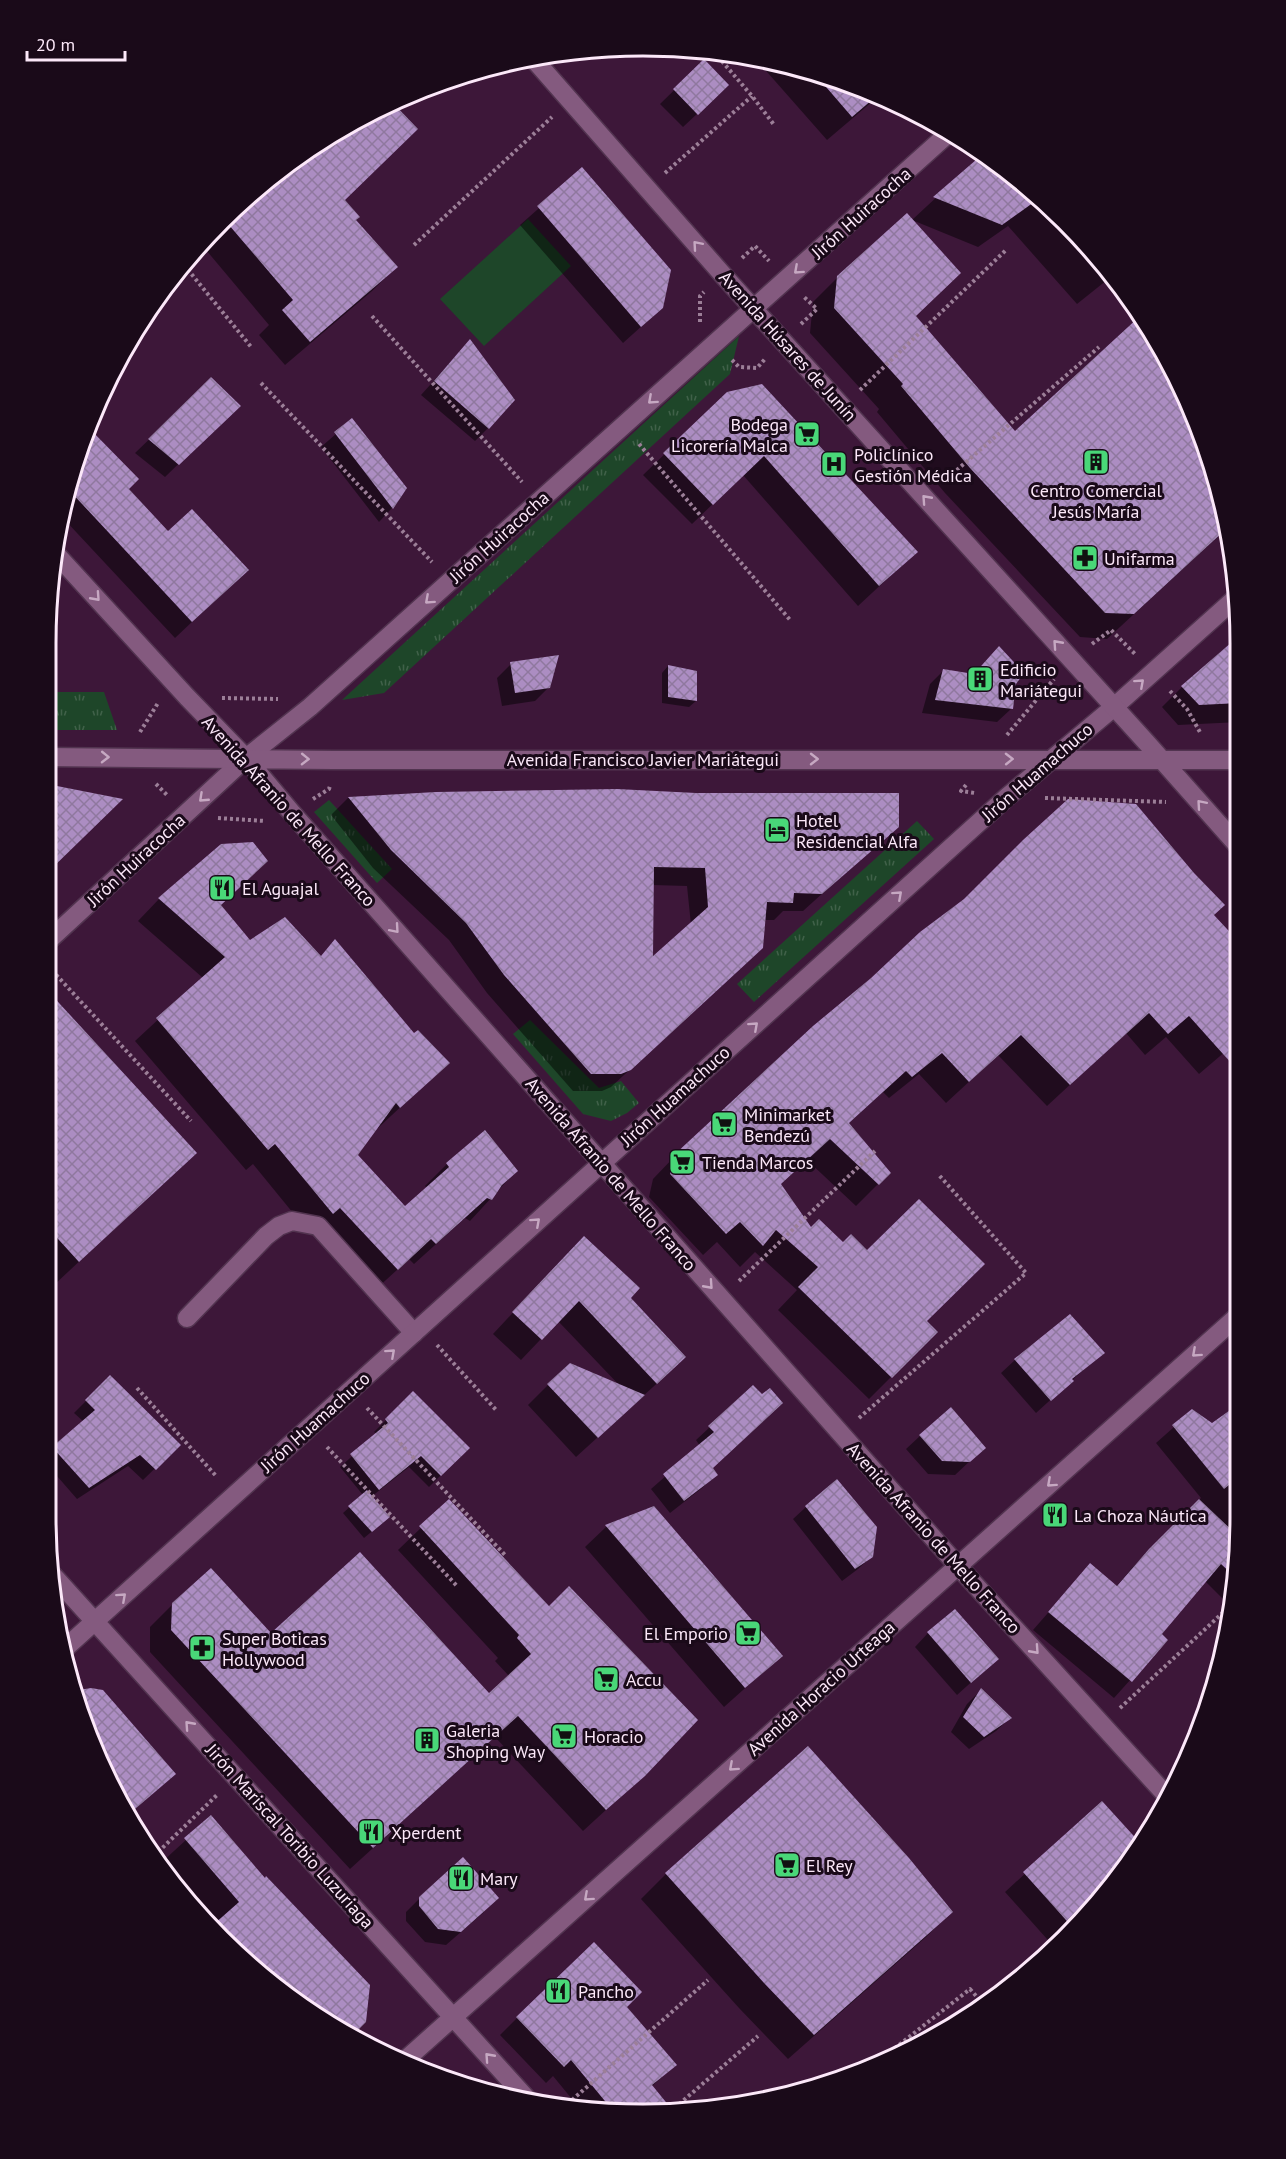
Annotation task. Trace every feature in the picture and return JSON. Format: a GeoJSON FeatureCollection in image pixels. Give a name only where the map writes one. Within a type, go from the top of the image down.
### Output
{"type":"FeatureCollection","features":[{"type":"Feature","properties":{"kind":"street","name":"Avenida Húsares de Junín"},"geometry":{"type":"LineString","coordinates":[[539,65],[754,309],[1230,837]]}},
{"type":"Feature","properties":{"kind":"street","name":"Jirón Huiracocha"},"geometry":{"type":"LineString","coordinates":[[56,934],[246,758],[310,707],[943,138]]}},
{"type":"Feature","properties":{"kind":"street","name":"Avenida Afranio de Mello Franco"},"geometry":{"type":"LineString","coordinates":[[62,560],[246,758],[721,1299],[958,1566],[1162,1791]]}},
{"type":"Feature","properties":{"kind":"street","name":"Jirón Huamachuco"},"geometry":{"type":"LineString","coordinates":[[70,1644],[1051,759],[1229,604]]}},
{"type":"Feature","properties":{"kind":"street","name":"Avenida Francisco Javier Mariátegui"},"geometry":{"type":"LineString","coordinates":[[56,757],[1230,760]]}},
{"type":"Feature","properties":{"kind":"street"},"geometry":{"type":"LineString","coordinates":[[187,1318],[266,1236],[279,1226],[292,1221],[318,1226],[417,1330]]}},
{"type":"Feature","properties":{"kind":"street","name":"Avenida Horacio Urteaga"},"geometry":{"type":"LineString","coordinates":[[410,2056],[1230,1323]]}},
{"type":"Feature","properties":{"kind":"street","name":"Jirón Mariscal Toribio Luzuriaga"},"geometry":{"type":"LineString","coordinates":[[60,1583],[519,2090]]}},
{"type":"Feature","properties":{"kind":"path"},"geometry":{"type":"LineString","coordinates":[[722,61],[775,126]]}},
{"type":"Feature","properties":{"kind":"path"},"geometry":{"type":"LineString","coordinates":[[648,189],[752,96]]}},
{"type":"Feature","properties":{"kind":"path"},"geometry":{"type":"LineString","coordinates":[[414,245],[570,100]]}},
{"type":"Feature","properties":{"kind":"path"},"geometry":{"type":"LineString","coordinates":[[741,259],[755,246],[773,266]]}},
{"type":"Feature","properties":{"kind":"path"},"geometry":{"type":"LineString","coordinates":[[843,407],[1006,250]]}},
{"type":"Feature","properties":{"kind":"path"},"geometry":{"type":"LineString","coordinates":[[189,271],[252,348]]}},
{"type":"Feature","properties":{"kind":"path"},"geometry":{"type":"LineString","coordinates":[[700,325],[700,296],[706,290]]}},
{"type":"Feature","properties":{"kind":"path"},"geometry":{"type":"LineString","coordinates":[[794,331],[817,309],[799,293]]}},
{"type":"Feature","properties":{"kind":"path"},"geometry":{"type":"LineString","coordinates":[[372,316],[539,501]]}},
{"type":"Feature","properties":{"kind":"path"},"geometry":{"type":"LineString","coordinates":[[924,498],[1099,347]]}},
{"type":"Feature","properties":{"kind":"path"},"geometry":{"type":"LineString","coordinates":[[727,355],[739,367],[757,368],[769,356]]}},
{"type":"Feature","properties":{"kind":"path"},"geometry":{"type":"LineString","coordinates":[[261,383],[450,581]]}},
{"type":"Feature","properties":{"kind":"path"},"geometry":{"type":"LineString","coordinates":[[624,424],[791,621]]}},
{"type":"Feature","properties":{"kind":"path"},"geometry":{"type":"LineString","coordinates":[[1092,644],[1111,630],[1136,655]]}},
{"type":"Feature","properties":{"kind":"path"},"geometry":{"type":"LineString","coordinates":[[1002,740],[1060,671]]}},
{"type":"Feature","properties":{"kind":"path"},"geometry":{"type":"LineString","coordinates":[[1164,684],[1187,709],[1205,742]]}},
{"type":"Feature","properties":{"kind":"path"},"geometry":{"type":"LineString","coordinates":[[213,697],[279,699]]}},
{"type":"Feature","properties":{"kind":"path"},"geometry":{"type":"LineString","coordinates":[[140,732],[160,700]]}},
{"type":"Feature","properties":{"kind":"path"},"geometry":{"type":"LineString","coordinates":[[311,801],[329,789],[331,780]]}},
{"type":"Feature","properties":{"kind":"path"},"geometry":{"type":"LineString","coordinates":[[1036,798],[1167,802]]}},
{"type":"Feature","properties":{"kind":"path"},"geometry":{"type":"LineString","coordinates":[[216,818],[270,822]]}},
{"type":"Feature","properties":{"kind":"path"},"geometry":{"type":"LineString","coordinates":[[56,975],[191,1121]]}},
{"type":"Feature","properties":{"kind":"path"},"geometry":{"type":"LineString","coordinates":[[721,1299],[875,1151]]}},
{"type":"Feature","properties":{"kind":"path"},"geometry":{"type":"LineString","coordinates":[[841,1434],[1026,1273],[938,1174]]}},
{"type":"Feature","properties":{"kind":"path"},"geometry":{"type":"LineString","coordinates":[[417,1330],[497,1411]]}},
{"type":"Feature","properties":{"kind":"path"},"geometry":{"type":"LineString","coordinates":[[137,1388],[234,1496]]}},
{"type":"Feature","properties":{"kind":"path"},"geometry":{"type":"LineString","coordinates":[[350,1390],[506,1556]]}},
{"type":"Feature","properties":{"kind":"path"},"geometry":{"type":"LineString","coordinates":[[309,1428],[458,1586]]}},
{"type":"Feature","properties":{"kind":"path"},"geometry":{"type":"LineString","coordinates":[[1102,1725],[1222,1614]]}},
{"type":"Feature","properties":{"kind":"path"},"geometry":{"type":"LineString","coordinates":[[161,1850],[236,1777]]}},
{"type":"Feature","properties":{"kind":"path"},"geometry":{"type":"LineString","coordinates":[[573,2099],[708,1980]]}},
{"type":"Feature","properties":{"kind":"path"},"geometry":{"type":"LineString","coordinates":[[901,2044],[970,1989],[978,1998]]}},
{"type":"Feature","properties":{"kind":"path"},"geometry":{"type":"LineString","coordinates":[[682,2102],[758,2036]]}},
{"type":"Feature","properties":{"kind":"green space"},"geometry":{"type":"Polygon","coordinates":[[[528,219],[571,266],[484,346],[440,299],[528,219]]]}},
{"type":"Feature","properties":{"kind":"green space"},"geometry":{"type":"Polygon","coordinates":[[[739,336],[730,374],[384,693],[342,700],[739,336]]]}},
{"type":"Feature","properties":{"kind":"green space"},"geometry":{"type":"Polygon","coordinates":[[[56,692],[104,692],[117,730],[56,730],[56,692]]]}},
{"type":"Feature","properties":{"kind":"green space"},"geometry":{"type":"Polygon","coordinates":[[[329,800],[392,869],[377,883],[314,812],[329,800]]]}},
{"type":"Feature","properties":{"kind":"green space"},"geometry":{"type":"Polygon","coordinates":[[[917,821],[934,839],[754,1002],[737,984],[917,821]]]}},
{"type":"Feature","properties":{"kind":"green space"},"geometry":{"type":"Polygon","coordinates":[[[530,1020],[599,1088],[621,1081],[639,1103],[627,1113],[611,1121],[583,1114],[513,1034],[530,1020]]]}},
{"type":"Feature","properties":{"kind":"building"},"geometry":{"type":"Polygon","coordinates":[[[704,59],[729,85],[698,115],[673,89],[704,59]]]}},
{"type":"Feature","properties":{"kind":"building"},"geometry":{"type":"Polygon","coordinates":[[[824,85],[871,101],[852,117],[824,85]]]}},
{"type":"Feature","properties":{"kind":"building"},"geometry":{"type":"Polygon","coordinates":[[[399,109],[418,129],[345,200],[360,217],[356,220],[398,267],[310,342],[282,310],[293,300],[230,226],[285,177],[349,134],[399,109]]]}},
{"type":"Feature","properties":{"kind":"building"},"geometry":{"type":"Polygon","coordinates":[[[976,160],[1032,203],[1002,225],[933,197],[976,160]]]}},
{"type":"Feature","properties":{"kind":"building"},"geometry":{"type":"Polygon","coordinates":[[[582,167],[671,270],[663,308],[641,327],[537,206],[582,167]]]}},
{"type":"Feature","properties":{"kind":"building","name":"Centro Comercial Jesús María"},"geometry":{"type":"Polygon","coordinates":[[[907,213],[961,273],[916,316],[1015,431],[1134,322],[1152,349],[1186,418],[1210,491],[1220,535],[1134,614],[1105,613],[970,468],[901,386],[903,384],[834,308],[837,276],[907,213]]]}},
{"type":"Feature","properties":{"kind":"building"},"geometry":{"type":"Polygon","coordinates":[[[470,339],[515,400],[489,429],[434,381],[470,339]]]}},
{"type":"Feature","properties":{"kind":"building"},"geometry":{"type":"Polygon","coordinates":[[[211,377],[241,406],[179,465],[148,439],[211,377]]]}},
{"type":"Feature","properties":{"kind":"building"},"geometry":{"type":"Polygon","coordinates":[[[762,384],[918,552],[879,586],[764,456],[713,505],[663,453],[727,392],[762,384]]]}},
{"type":"Feature","properties":{"kind":"building"},"geometry":{"type":"Polygon","coordinates":[[[352,418],[407,488],[393,509],[334,432],[352,418]]]}},
{"type":"Feature","properties":{"kind":"building"},"geometry":{"type":"Polygon","coordinates":[[[94,434],[139,479],[129,489],[168,531],[192,509],[249,570],[192,622],[75,496],[94,434]]]}},
{"type":"Feature","properties":{"kind":"building"},"geometry":{"type":"Polygon","coordinates":[[[1230,644],[1230,703],[1199,705],[1181,686],[1230,644]]]}},
{"type":"Feature","properties":{"kind":"building","name":"Edificio Mariátegui"},"geometry":{"type":"Polygon","coordinates":[[[999,646],[1024,673],[1016,684],[1013,709],[935,700],[943,669],[974,674],[999,646]]]}},
{"type":"Feature","properties":{"kind":"building"},"geometry":{"type":"Polygon","coordinates":[[[559,655],[550,688],[515,693],[510,662],[559,655]]]}},
{"type":"Feature","properties":{"kind":"building"},"geometry":{"type":"Polygon","coordinates":[[[668,665],[697,671],[697,701],[668,697],[668,665]]]}},
{"type":"Feature","properties":{"kind":"building"},"geometry":{"type":"Polygon","coordinates":[[[57,786],[123,799],[56,864],[57,786]]]}},
{"type":"Feature","properties":{"kind":"building"},"geometry":{"type":"Polygon","coordinates":[[[617,789],[696,793],[899,793],[899,827],[822,894],[794,893],[793,903],[767,902],[763,948],[631,1070],[621,1074],[591,1074],[504,975],[466,923],[391,850],[348,797],[436,792],[617,789]],[[654,867],[653,956],[708,907],[705,868],[654,867]]]}},
{"type":"Feature","properties":{"kind":"building"},"geometry":{"type":"Polygon","coordinates":[[[1068,799],[1136,804],[1194,873],[1225,905],[1214,915],[1230,932],[1230,1062],[1189,1016],[1168,1034],[1149,1013],[1070,1085],[1021,1035],[969,1082],[942,1053],[912,1077],[906,1071],[849,1123],[891,1173],[879,1185],[830,1139],[781,1184],[811,1227],[819,1219],[843,1242],[851,1234],[867,1250],[919,1199],[985,1264],[927,1321],[938,1332],[892,1378],[798,1287],[818,1267],[776,1230],[763,1246],[740,1222],[726,1234],[670,1174],[674,1155],[813,1026],[871,978],[920,932],[964,899],[1068,799]]]}},
{"type":"Feature","properties":{"kind":"building"},"geometry":{"type":"Polygon","coordinates":[[[253,842],[268,861],[221,905],[250,940],[285,917],[321,956],[335,939],[414,1033],[418,1030],[450,1063],[400,1108],[396,1103],[358,1155],[405,1206],[449,1167],[446,1163],[485,1130],[518,1171],[502,1185],[492,1200],[487,1198],[436,1244],[431,1239],[398,1270],[340,1208],[333,1214],[275,1144],[268,1150],[156,1018],[225,957],[158,898],[221,844],[253,842]]]}},
{"type":"Feature","properties":{"kind":"building"},"geometry":{"type":"Polygon","coordinates":[[[56,1000],[197,1153],[79,1262],[56,1237],[56,1000]]]}},
{"type":"Feature","properties":{"kind":"building"},"geometry":{"type":"Polygon","coordinates":[[[584,1236],[640,1288],[631,1298],[686,1357],[657,1384],[579,1301],[542,1340],[512,1312],[584,1236]]]}},
{"type":"Feature","properties":{"kind":"building"},"geometry":{"type":"Polygon","coordinates":[[[1070,1314],[1105,1353],[1072,1379],[1074,1381],[1051,1401],[1014,1359],[1070,1314]]]}},
{"type":"Feature","properties":{"kind":"building"},"geometry":{"type":"Polygon","coordinates":[[[570,1363],[645,1395],[598,1438],[547,1384],[570,1363]]]}},
{"type":"Feature","properties":{"kind":"building"},"geometry":{"type":"Polygon","coordinates":[[[110,1375],[181,1445],[156,1470],[140,1455],[89,1488],[56,1451],[56,1444],[95,1410],[85,1400],[110,1375]]]}},
{"type":"Feature","properties":{"kind":"building"},"geometry":{"type":"Polygon","coordinates":[[[753,1385],[762,1394],[770,1388],[783,1403],[713,1468],[718,1475],[684,1501],[663,1474],[714,1432],[708,1426],[753,1385]]]}},
{"type":"Feature","properties":{"kind":"building"},"geometry":{"type":"Polygon","coordinates":[[[413,1391],[470,1448],[441,1476],[421,1456],[379,1490],[350,1454],[388,1423],[385,1419],[413,1391]]]}},
{"type":"Feature","properties":{"kind":"building"},"geometry":{"type":"Polygon","coordinates":[[[951,1407],[986,1448],[970,1462],[942,1461],[919,1435],[951,1407]]]}},
{"type":"Feature","properties":{"kind":"building"},"geometry":{"type":"Polygon","coordinates":[[[1192,1409],[1212,1423],[1230,1410],[1230,1484],[1224,1489],[1172,1425],[1192,1409]]]}},
{"type":"Feature","properties":{"kind":"building"},"geometry":{"type":"Polygon","coordinates":[[[837,1479],[877,1527],[873,1557],[855,1569],[805,1506],[837,1479]]]}},
{"type":"Feature","properties":{"kind":"building"},"geometry":{"type":"Polygon","coordinates":[[[367,1490],[390,1517],[372,1532],[348,1506],[367,1490]]]}},
{"type":"Feature","properties":{"kind":"building"},"geometry":{"type":"Polygon","coordinates":[[[449,1499],[549,1606],[569,1586],[698,1720],[645,1776],[606,1810],[518,1716],[373,1848],[171,1630],[172,1603],[211,1568],[271,1633],[360,1552],[489,1693],[531,1654],[517,1638],[519,1635],[419,1526],[449,1499]]]}},
{"type":"Feature","properties":{"kind":"building"},"geometry":{"type":"Polygon","coordinates":[[[1199,1499],[1230,1528],[1227,1570],[1221,1564],[1162,1634],[1168,1640],[1132,1682],[1048,1612],[1090,1563],[1117,1586],[1149,1549],[1199,1499]]]}},
{"type":"Feature","properties":{"kind":"building"},"geometry":{"type":"Polygon","coordinates":[[[654,1506],[783,1656],[745,1688],[605,1525],[654,1506]]]}},
{"type":"Feature","properties":{"kind":"building"},"geometry":{"type":"Polygon","coordinates":[[[955,1609],[999,1659],[971,1683],[927,1632],[955,1609]]]}},
{"type":"Feature","properties":{"kind":"building"},"geometry":{"type":"Polygon","coordinates":[[[981,1688],[1012,1718],[984,1737],[963,1717],[981,1688]]]}},
{"type":"Feature","properties":{"kind":"building"},"geometry":{"type":"Polygon","coordinates":[[[82,1689],[103,1690],[176,1774],[134,1810],[100,1741],[82,1689]]]}},
{"type":"Feature","properties":{"kind":"building","name":"El Rey"},"geometry":{"type":"Polygon","coordinates":[[[808,1746],[909,1858],[953,1912],[814,2035],[665,1873],[808,1746]]]}},
{"type":"Feature","properties":{"kind":"building"},"geometry":{"type":"Polygon","coordinates":[[[1102,1801],[1134,1837],[1109,1874],[1067,1921],[1023,1872],[1102,1801]]]}},
{"type":"Feature","properties":{"kind":"building"},"geometry":{"type":"Polygon","coordinates":[[[211,1815],[265,1878],[266,1876],[370,1985],[366,2022],[358,2030],[285,1982],[256,1958],[218,1921],[239,1902],[184,1838],[211,1815]]]}},
{"type":"Feature","properties":{"kind":"building","name":"Mary"},"geometry":{"type":"Polygon","coordinates":[[[463,1857],[499,1898],[461,1932],[438,1929],[419,1906],[419,1897],[463,1857]]]}},
{"type":"Feature","properties":{"kind":"building"},"geometry":{"type":"Polygon","coordinates":[[[594,1942],[642,1992],[627,2007],[677,2065],[652,2085],[666,2103],[606,2102],[571,2060],[564,2067],[516,2017],[594,1942]]]}},
{"type":"Feature","properties":{"kind":"place","name":"Bodega Licorería Malca"},"geometry":{"type":"Point","coordinates":[807,434]}},
{"type":"Feature","properties":{"kind":"place","name":"Centro Comercial Jesús María"},"geometry":{"type":"Point","coordinates":[1096,462]}},
{"type":"Feature","properties":{"kind":"place","name":"Policlínico Gestión Médica"},"geometry":{"type":"Point","coordinates":[834,464]}},
{"type":"Feature","properties":{"kind":"place","name":"Unifarma"},"geometry":{"type":"Point","coordinates":[1085,558]}},
{"type":"Feature","properties":{"kind":"place","name":"Edificio Mariátegui"},"geometry":{"type":"Point","coordinates":[980,679]}},
{"type":"Feature","properties":{"kind":"place","name":"Hotel Residencial Alfa"},"geometry":{"type":"Point","coordinates":[777,830]}},
{"type":"Feature","properties":{"kind":"place","name":"El Aguajal"},"geometry":{"type":"Point","coordinates":[222,888]}},
{"type":"Feature","properties":{"kind":"place","name":"Minimarket Bendezú"},"geometry":{"type":"Point","coordinates":[724,1124]}},
{"type":"Feature","properties":{"kind":"place","name":"Tienda Marcos"},"geometry":{"type":"Point","coordinates":[682,1162]}},
{"type":"Feature","properties":{"kind":"place","name":"La Choza Náutica"},"geometry":{"type":"Point","coordinates":[1055,1515]}},
{"type":"Feature","properties":{"kind":"place","name":"El Emporio"},"geometry":{"type":"Point","coordinates":[748,1633]}},
{"type":"Feature","properties":{"kind":"place","name":"Super Boticas Hollywood"},"geometry":{"type":"Point","coordinates":[202,1648]}},
{"type":"Feature","properties":{"kind":"place","name":"Accu"},"geometry":{"type":"Point","coordinates":[606,1679]}},
{"type":"Feature","properties":{"kind":"place","name":"Horacio"},"geometry":{"type":"Point","coordinates":[564,1736]}},
{"type":"Feature","properties":{"kind":"place","name":"Galeria Shoping Way"},"geometry":{"type":"Point","coordinates":[427,1740]}},
{"type":"Feature","properties":{"kind":"place","name":"Xperdent"},"geometry":{"type":"Point","coordinates":[371,1832]}},
{"type":"Feature","properties":{"kind":"place","name":"El Rey"},"geometry":{"type":"Point","coordinates":[787,1865]}},
{"type":"Feature","properties":{"kind":"place","name":"Mary"},"geometry":{"type":"Point","coordinates":[461,1878]}},
{"type":"Feature","properties":{"kind":"place","name":"Pancho"},"geometry":{"type":"Point","coordinates":[558,1991]}}]}
